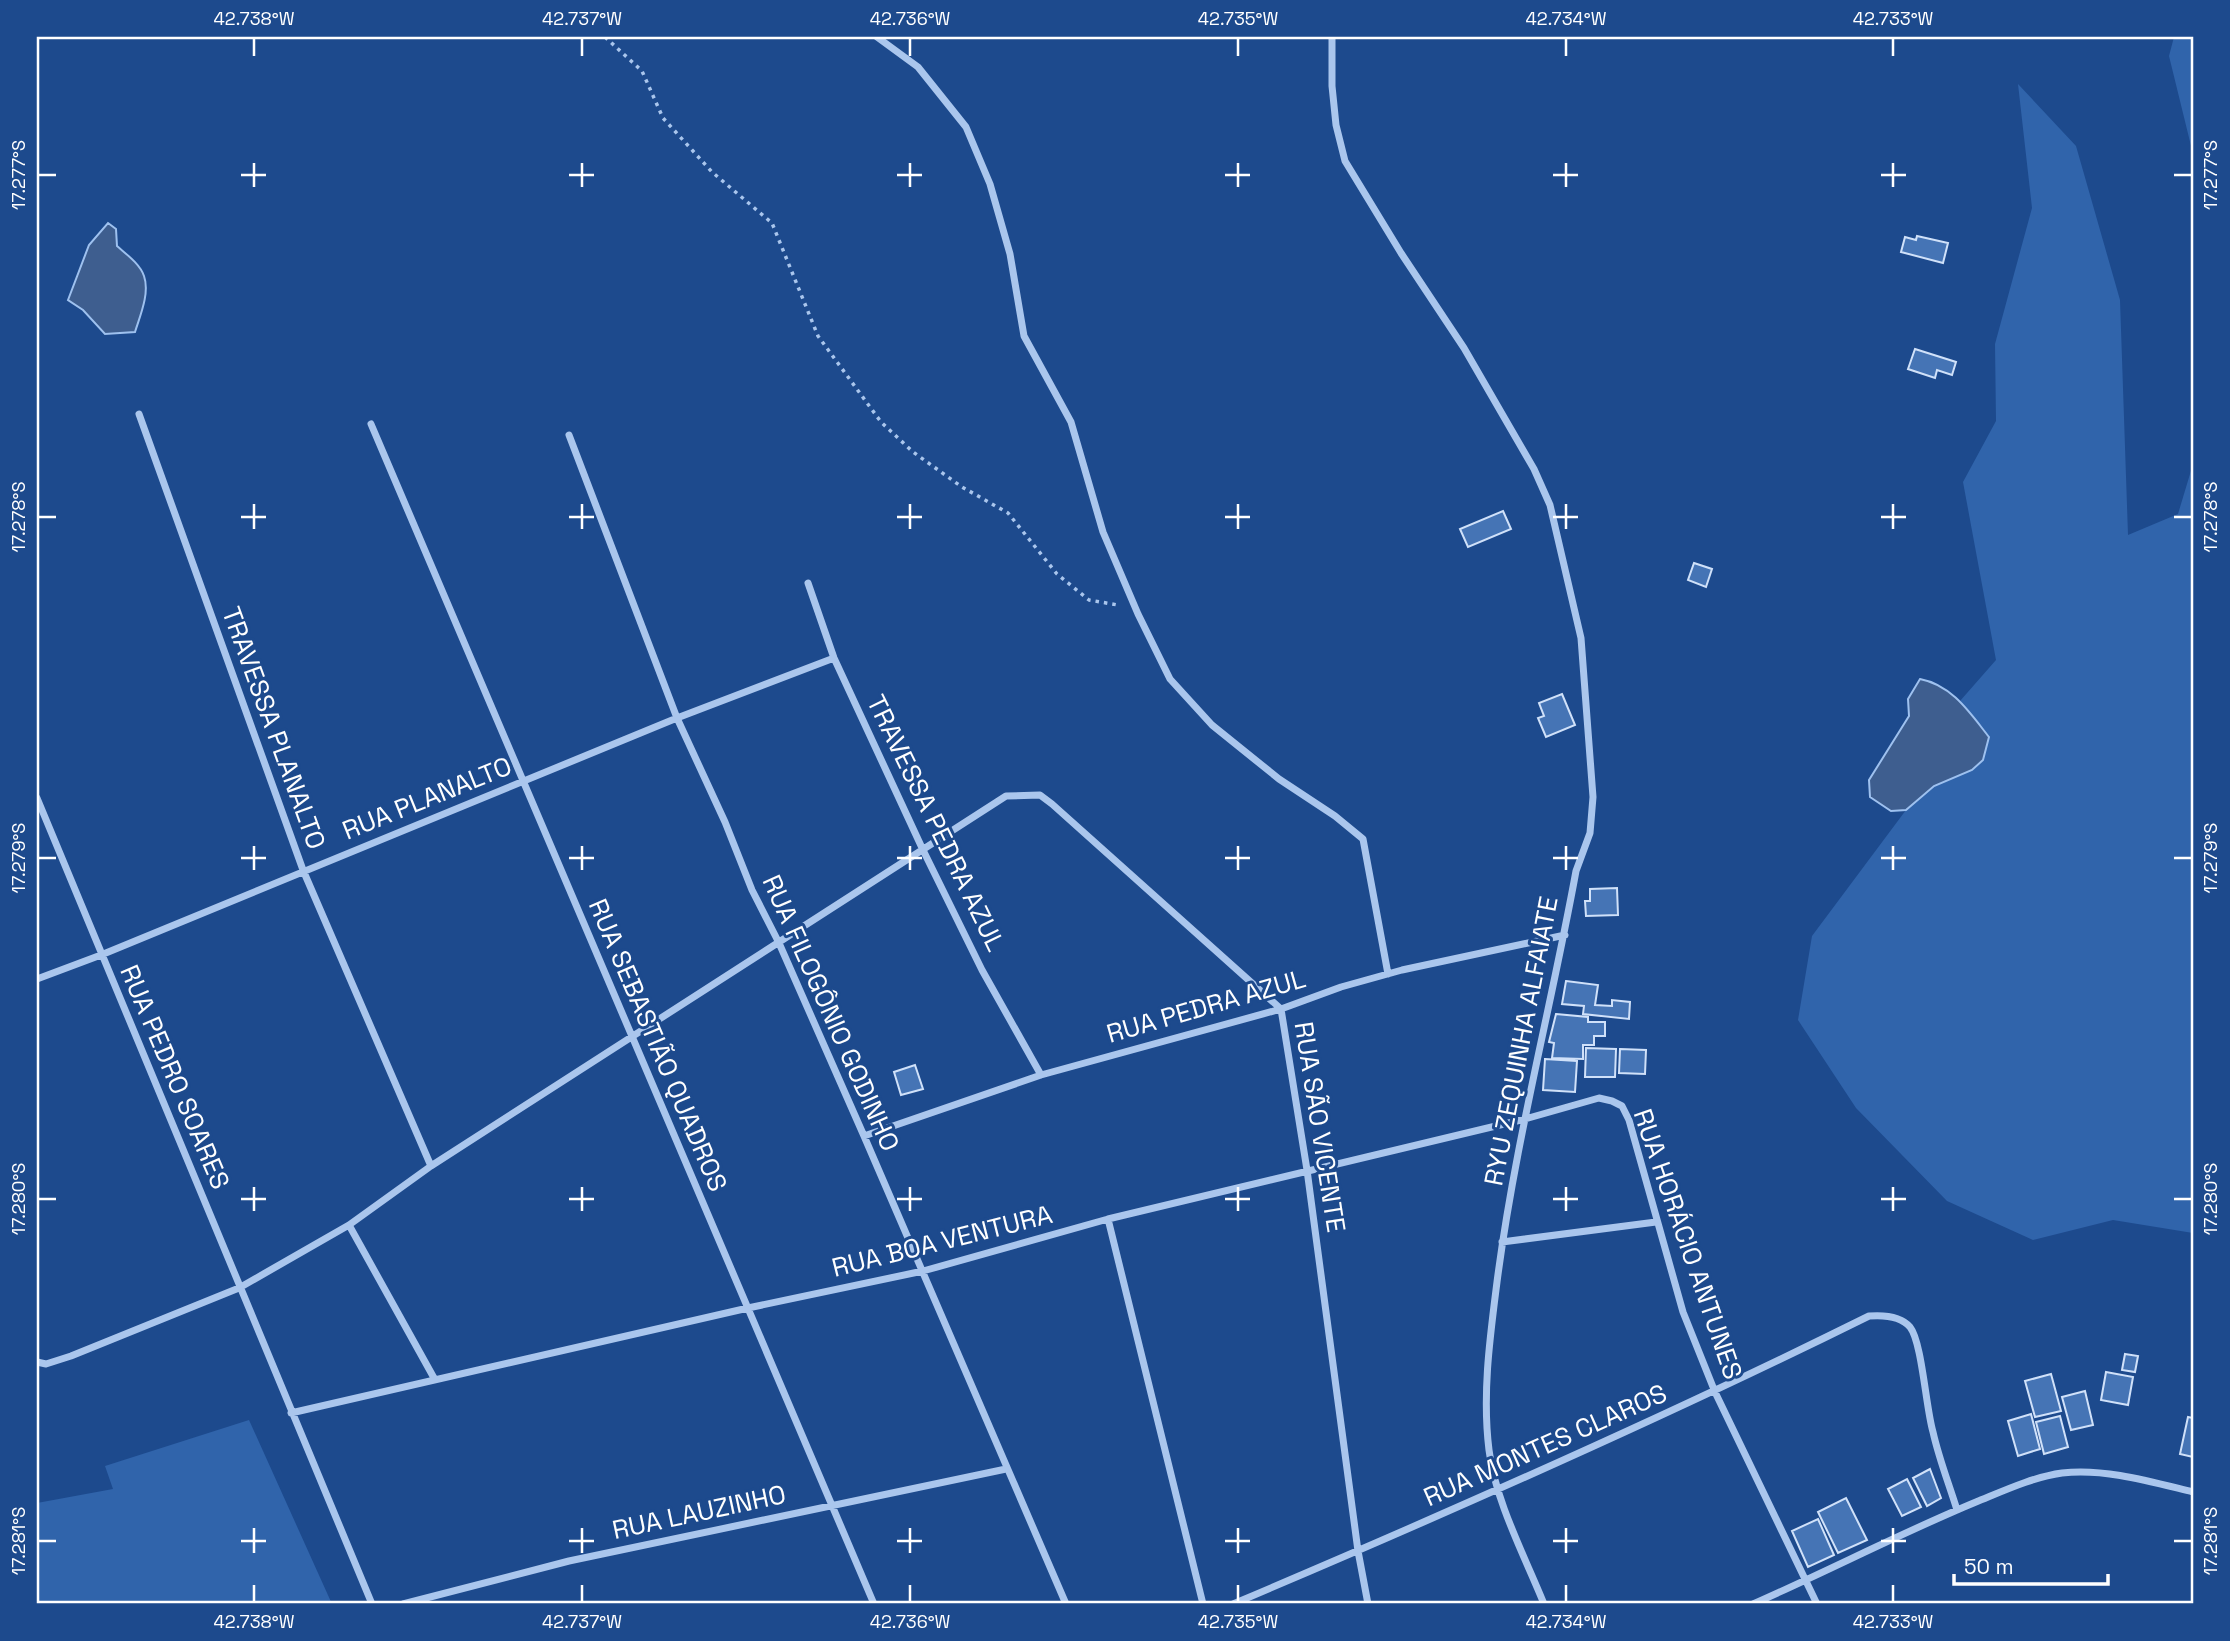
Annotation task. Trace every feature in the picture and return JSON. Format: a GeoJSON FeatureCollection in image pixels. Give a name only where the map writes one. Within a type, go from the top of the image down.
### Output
{"type":"FeatureCollection","features":[{"type":"Feature","properties":{"kind":"street"},"geometry":{"type":"LineString","coordinates":[[877,37],[918,67],[966,127],[990,184],[1003,231],[1024,336],[1071,422],[1103,532],[1170,679],[1212,725],[1279,779],[1335,816],[1363,839],[1388,974]]}},
{"type":"Feature","properties":{"kind":"street","name":"RYU ZEQUINHA ALFAIATE"},"geometry":{"type":"LineString","coordinates":[[1332,37],[1332,86],[1336,125],[1345,161],[1401,253],[1464,348],[1498,411],[1534,469],[1550,505],[1581,638],[1593,797],[1590,833],[1576,871],[1502,1242],[1491,1326],[1485,1410],[1489,1453],[1498,1489],[1544,1604]]}},
{"type":"Feature","properties":{"kind":"street","name":"TRAVESSA PLANALTO"},"geometry":{"type":"LineString","coordinates":[[139,414],[303,870],[431,1166]]}},
{"type":"Feature","properties":{"kind":"street","name":"RUA SEBASTIÃO QUADROS"},"geometry":{"type":"LineString","coordinates":[[371,424],[874,1604]]}},
{"type":"Feature","properties":{"kind":"street","name":"RUA FILOGÔNIO GODINHO"},"geometry":{"type":"LineString","coordinates":[[569,435],[677,718],[864,1136],[1066,1604]]}},
{"type":"Feature","properties":{"kind":"street","name":"TRAVESSA PEDRA AZUL"},"geometry":{"type":"LineString","coordinates":[[808,583],[834,658],[923,850],[982,970],[1041,1075]]}},
{"type":"Feature","properties":{"kind":"street","name":"RUA PLANALTO"},"geometry":{"type":"LineString","coordinates":[[37,979],[677,718],[834,658]]}},
{"type":"Feature","properties":{"kind":"street","name":"RUA SÃO VICENTE"},"geometry":{"type":"LineString","coordinates":[[923,850],[1006,796],[1040,795],[1281,1009],[1307,1170],[1358,1551],[1368,1604]]}},
{"type":"Feature","properties":{"kind":"street","name":"RUA PEDRO SOARES"},"geometry":{"type":"LineString","coordinates":[[37,798],[372,1604]]}},
{"type":"Feature","properties":{"kind":"street"},"geometry":{"type":"LineString","coordinates":[[37,1362],[46,1364],[71,1356],[239,1288],[349,1225],[431,1166],[923,850]]}},
{"type":"Feature","properties":{"kind":"street","name":"RUA PEDRA AZUL"},"geometry":{"type":"LineString","coordinates":[[864,1136],[1041,1075],[1281,1009],[1341,987],[1564,935]]}},
{"type":"Feature","properties":{"kind":"street","name":"RUA BOA VENTURA"},"geometry":{"type":"LineString","coordinates":[[291,1413],[434,1378],[923,1271],[1108,1219],[1525,1119],[1599,1098]]}},
{"type":"Feature","properties":{"kind":"street","name":"RUA HORÁCIO ANTUNES"},"geometry":{"type":"LineString","coordinates":[[1599,1098],[1622,1106],[1629,1120],[1683,1311],[1715,1392],[1817,1604]]}},
{"type":"Feature","properties":{"kind":"street"},"geometry":{"type":"LineString","coordinates":[[1108,1219],[1203,1604]]}},
{"type":"Feature","properties":{"kind":"street"},"geometry":{"type":"LineString","coordinates":[[1502,1242],[1656,1222]]}},
{"type":"Feature","properties":{"kind":"street"},"geometry":{"type":"LineString","coordinates":[[349,1225],[434,1378]]}},
{"type":"Feature","properties":{"kind":"street","name":"RUA MONTES CLAROS"},"geometry":{"type":"LineString","coordinates":[[1233,1604],[1715,1392],[1869,1316],[1898,1318],[1909,1326],[1913,1333],[1932,1431],[1957,1510]]}},
{"type":"Feature","properties":{"kind":"street","name":"RUA LAUZINHO"},"geometry":{"type":"LineString","coordinates":[[403,1604],[569,1561],[1006,1469]]}},
{"type":"Feature","properties":{"kind":"street"},"geometry":{"type":"LineString","coordinates":[[1753,1604],[1957,1510],[2020,1485],[2061,1473],[2100,1473],[2193,1492]]}},
{"type":"Feature","properties":{"kind":"path"},"geometry":{"type":"LineString","coordinates":[[606,37],[642,71],[663,118],[671,127],[712,172],[772,223],[818,336],[881,422],[913,452],[962,487],[1008,513],[1057,574],[1089,600],[1115,606],[1132,600]]}},
{"type":"Feature","properties":{"kind":"shaded area"},"geometry":{"type":"Polygon","coordinates":[[[2174,37],[2193,37],[2193,154],[2169,56],[2174,37]]]}},
{"type":"Feature","properties":{"kind":"shaded area"},"geometry":{"type":"Polygon","coordinates":[[[2018,84],[2076,146],[2120,300],[2128,535],[2178,514],[2193,464],[2193,1233],[2113,1220],[2033,1240],[1947,1201],[1856,1108],[1798,1020],[1812,936],[1906,810],[1934,786],[1972,770],[1983,760],[1989,737],[1960,701],[1996,660],[1963,482],[1996,421],[1995,344],[2032,208],[2018,84]]]}},
{"type":"Feature","properties":{"kind":"shaded area"},"geometry":{"type":"Polygon","coordinates":[[[108,223],[116,229],[117,246],[136,263],[146,283],[142,312],[135,332],[105,334],[83,310],[68,300],[89,245],[108,223]]]}},
{"type":"Feature","properties":{"kind":"shaded area"},"geometry":{"type":"Polygon","coordinates":[[[1920,679],[1942,687],[1951,694],[1989,737],[1983,760],[1972,770],[1934,786],[1906,810],[1891,811],[1870,797],[1869,780],[1909,716],[1908,699],[1920,679]]]}},
{"type":"Feature","properties":{"kind":"shaded area"},"geometry":{"type":"Polygon","coordinates":[[[249,1420],[332,1604],[37,1604],[37,1503],[113,1489],[105,1466],[249,1420]]]}},
{"type":"Feature","properties":{"kind":"building"},"geometry":{"type":"Polygon","coordinates":[[[1917,236],[1948,243],[1943,263],[1901,252],[1905,237],[1916,240],[1917,236]]]}},
{"type":"Feature","properties":{"kind":"building"},"geometry":{"type":"Polygon","coordinates":[[[1915,349],[1956,362],[1952,375],[1937,370],[1935,378],[1908,369],[1915,349]]]}},
{"type":"Feature","properties":{"kind":"building"},"geometry":{"type":"Polygon","coordinates":[[[1503,511],[1511,529],[1468,547],[1460,529],[1503,511]]]}},
{"type":"Feature","properties":{"kind":"building"},"geometry":{"type":"Polygon","coordinates":[[[1694,563],[1712,569],[1706,587],[1688,580],[1694,563]]]}},
{"type":"Feature","properties":{"kind":"building"},"geometry":{"type":"Polygon","coordinates":[[[1562,694],[1575,725],[1546,737],[1538,718],[1544,716],[1539,703],[1562,694]]]}},
{"type":"Feature","properties":{"kind":"building"},"geometry":{"type":"Polygon","coordinates":[[[1617,888],[1618,915],[1586,916],[1585,901],[1590,901],[1590,889],[1617,888]]]}},
{"type":"Feature","properties":{"kind":"building"},"geometry":{"type":"Polygon","coordinates":[[[1566,981],[1598,985],[1595,1005],[1612,1006],[1612,1000],[1630,1002],[1629,1019],[1583,1014],[1584,1006],[1562,1004],[1566,981]]]}},
{"type":"Feature","properties":{"kind":"building"},"geometry":{"type":"Polygon","coordinates":[[[1556,1014],[1588,1017],[1588,1022],[1605,1022],[1605,1036],[1594,1036],[1594,1045],[1583,1045],[1583,1059],[1552,1058],[1554,1043],[1549,1042],[1556,1014]]]}},
{"type":"Feature","properties":{"kind":"building"},"geometry":{"type":"Polygon","coordinates":[[[1586,1048],[1616,1049],[1615,1077],[1585,1077],[1586,1048]]]}},
{"type":"Feature","properties":{"kind":"building"},"geometry":{"type":"Polygon","coordinates":[[[1620,1049],[1646,1050],[1645,1074],[1619,1073],[1620,1049]]]}},
{"type":"Feature","properties":{"kind":"building"},"geometry":{"type":"Polygon","coordinates":[[[1545,1059],[1577,1061],[1575,1092],[1543,1090],[1545,1059]]]}},
{"type":"Feature","properties":{"kind":"building"},"geometry":{"type":"Polygon","coordinates":[[[915,1065],[923,1089],[901,1095],[894,1072],[915,1065]]]}},
{"type":"Feature","properties":{"kind":"building"},"geometry":{"type":"Polygon","coordinates":[[[2125,1354],[2138,1356],[2135,1372],[2122,1370],[2125,1354]]]}},
{"type":"Feature","properties":{"kind":"building"},"geometry":{"type":"Polygon","coordinates":[[[2106,1372],[2133,1377],[2128,1405],[2101,1400],[2106,1372]]]}},
{"type":"Feature","properties":{"kind":"building"},"geometry":{"type":"Polygon","coordinates":[[[2051,1374],[2061,1411],[2035,1417],[2025,1381],[2051,1374]]]}},
{"type":"Feature","properties":{"kind":"building"},"geometry":{"type":"Polygon","coordinates":[[[2085,1391],[2093,1425],[2071,1430],[2062,1397],[2085,1391]]]}},
{"type":"Feature","properties":{"kind":"building"},"geometry":{"type":"Polygon","coordinates":[[[2031,1414],[2040,1449],[2018,1456],[2008,1421],[2031,1414]]]}},
{"type":"Feature","properties":{"kind":"building"},"geometry":{"type":"Polygon","coordinates":[[[2060,1416],[2068,1447],[2044,1454],[2036,1422],[2060,1416]]]}},
{"type":"Feature","properties":{"kind":"building"},"geometry":{"type":"Polygon","coordinates":[[[2188,1417],[2193,1418],[2193,1457],[2180,1454],[2188,1417]]]}},
{"type":"Feature","properties":{"kind":"building"},"geometry":{"type":"Polygon","coordinates":[[[1930,1469],[1941,1498],[1927,1506],[1913,1478],[1930,1469]]]}},
{"type":"Feature","properties":{"kind":"building"},"geometry":{"type":"Polygon","coordinates":[[[1907,1479],[1921,1507],[1902,1516],[1888,1489],[1907,1479]]]}},
{"type":"Feature","properties":{"kind":"building"},"geometry":{"type":"Polygon","coordinates":[[[1846,1498],[1867,1540],[1838,1553],[1818,1512],[1846,1498]]]}},
{"type":"Feature","properties":{"kind":"building"},"geometry":{"type":"Polygon","coordinates":[[[1818,1519],[1834,1555],[1808,1567],[1792,1531],[1818,1519]]]}}]}
